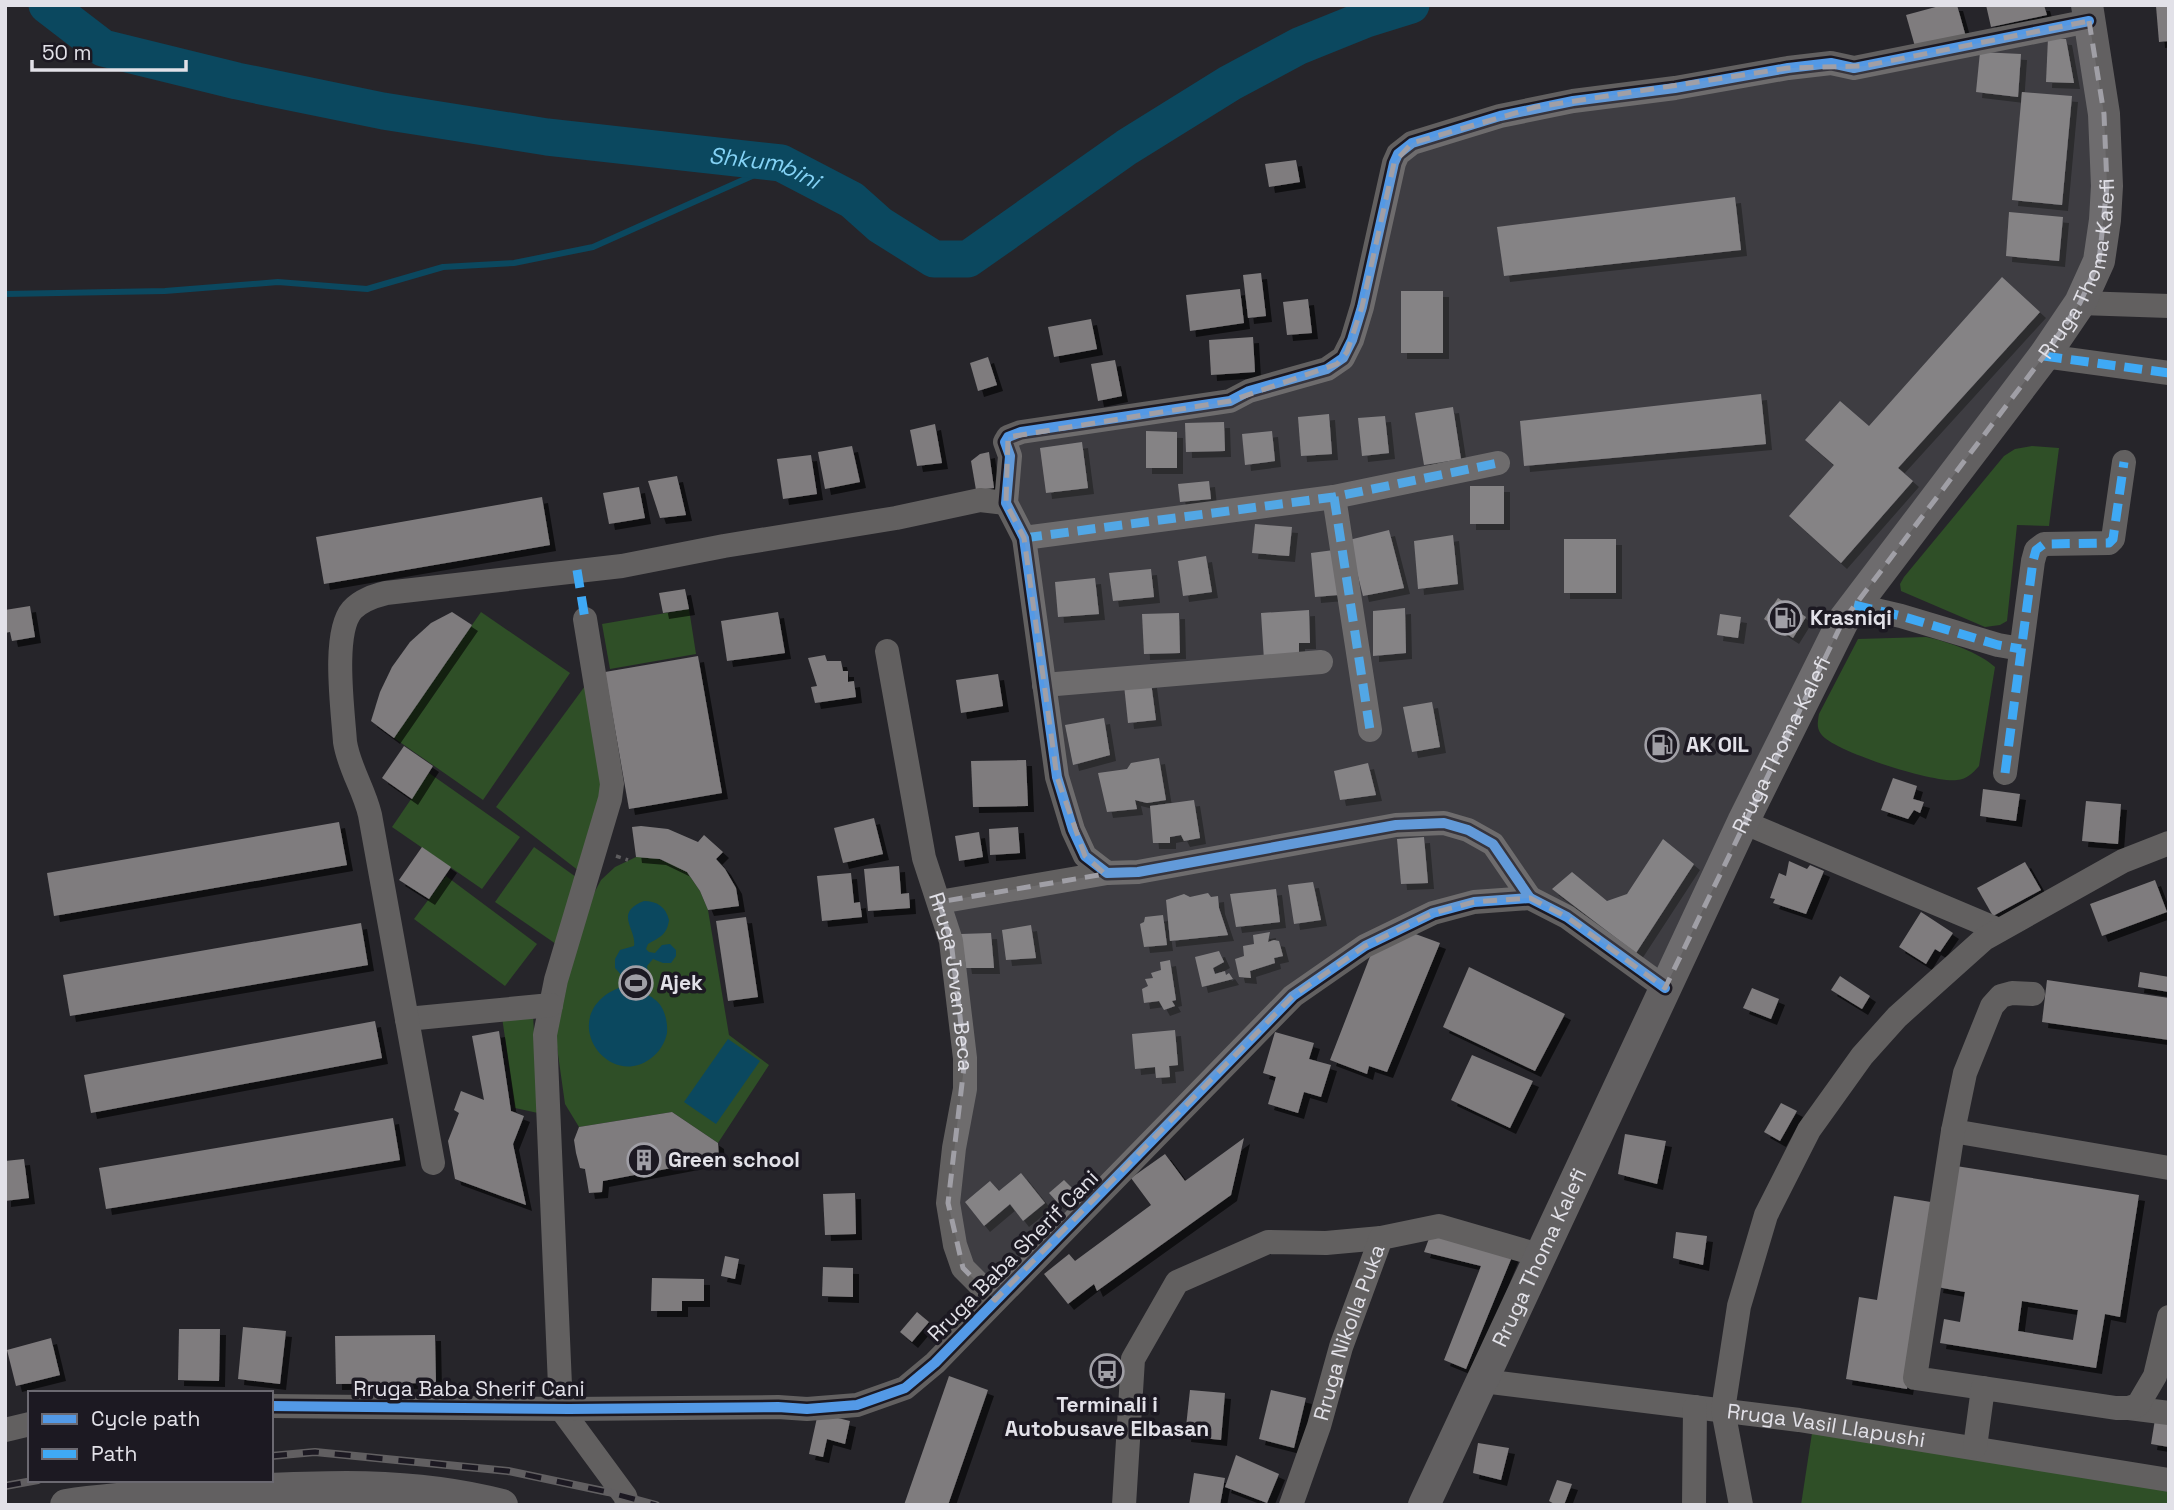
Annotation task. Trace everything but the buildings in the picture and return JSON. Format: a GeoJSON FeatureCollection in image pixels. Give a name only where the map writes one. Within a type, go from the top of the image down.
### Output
{"type":"FeatureCollection","features":[{"type":"Feature","properties":{"kind":"main road","name":"Rruga Thoma Kalefi"},"geometry":{"type":"LineString","coordinates":[[1424,1505],[1743,822],[1809,687],[1854,605],[2043,356],[2080,303],[2099,261],[2107,186],[2105,114],[2088,13]]}},
{"type":"Feature","properties":{"kind":"main road"},"geometry":{"type":"LineString","coordinates":[[66,1505],[330,1485],[451,1493],[502,1505]]}},
{"type":"Feature","properties":{"kind":"street"},"geometry":{"type":"LineString","coordinates":[[1107,873],[1085,856],[1066,809],[1058,778],[1024,538],[1006,503],[1010,456],[1005,442],[1014,433],[1230,401],[1249,391],[1337,364],[1347,352],[1362,307],[1394,163],[1398,154],[1412,143],[1536,107],[1675,88],[1788,68],[1831,63],[1854,68],[2088,13]]}},
{"type":"Feature","properties":{"kind":"street"},"geometry":{"type":"LineString","coordinates":[[2080,303],[2169,306]]}},
{"type":"Feature","properties":{"kind":"street"},"geometry":{"type":"LineString","coordinates":[[2043,356],[2169,373]]}},
{"type":"Feature","properties":{"kind":"street"},"geometry":{"type":"LineString","coordinates":[[2005,773],[2036,550],[2044,544],[2109,542],[2113,539],[2124,462]]}},
{"type":"Feature","properties":{"kind":"street"},"geometry":{"type":"LineString","coordinates":[[1024,538],[1334,497],[1498,463]]}},
{"type":"Feature","properties":{"kind":"street"},"geometry":{"type":"LineString","coordinates":[[1334,497],[1370,730]]}},
{"type":"Feature","properties":{"kind":"street"},"geometry":{"type":"LineString","coordinates":[[433,1163],[370,815],[366,797],[347,758],[340,641],[346,620],[354,608],[386,593],[622,566],[896,518],[980,500],[1006,503]]}},
{"type":"Feature","properties":{"kind":"street"},"geometry":{"type":"LineString","coordinates":[[1854,605],[2021,649]]}},
{"type":"Feature","properties":{"kind":"street"},"geometry":{"type":"LineString","coordinates":[[585,619],[612,784],[610,799],[556,980],[545,1035],[561,1409],[625,1496],[628,1505]]}},
{"type":"Feature","properties":{"kind":"street","name":"Rruga Jovan Beca"},"geometry":{"type":"LineString","coordinates":[[887,651],[923,858],[951,941],[965,1058],[965,1089],[954,1148],[948,1203],[955,1245],[963,1268],[995,1300]]}},
{"type":"Feature","properties":{"kind":"street"},"geometry":{"type":"LineString","coordinates":[[1044,685],[1321,662]]}},
{"type":"Feature","properties":{"kind":"street"},"geometry":{"type":"LineString","coordinates":[[1743,822],[1999,930]]}},
{"type":"Feature","properties":{"kind":"street"},"geometry":{"type":"LineString","coordinates":[[939,902],[1107,873],[1138,872],[1396,825],[1444,823],[1468,830],[1493,844],[1530,898],[1567,917],[1665,988]]}},
{"type":"Feature","properties":{"kind":"street"},"geometry":{"type":"LineString","coordinates":[[1741,1505],[1723,1410],[1739,1306],[1766,1215],[1809,1130],[1862,1056],[1897,1017],[1984,939],[2123,861],[2169,842]]}},
{"type":"Feature","properties":{"kind":"street","name":"Rruga Baba Sherif Cani"},"geometry":{"type":"LineString","coordinates":[[273,1406],[807,1409],[857,1405],[905,1388],[935,1363],[1293,996],[1365,946],[1433,913],[1474,902],[1530,898]]}},
{"type":"Feature","properties":{"kind":"street"},"geometry":{"type":"LineString","coordinates":[[2033,994],[2012,993],[2001,996],[1992,1006],[1965,1073],[1953,1131],[1915,1378],[2169,1413]]}},
{"type":"Feature","properties":{"kind":"street"},"geometry":{"type":"LineString","coordinates":[[407,1019],[551,1005]]}},
{"type":"Feature","properties":{"kind":"street"},"geometry":{"type":"LineString","coordinates":[[1953,1131],[2169,1168]]}},
{"type":"Feature","properties":{"kind":"street","name":"Rruga Nikolla Puka"},"geometry":{"type":"LineString","coordinates":[[1291,1505],[1381,1238],[1439,1226],[1542,1256]]}},
{"type":"Feature","properties":{"kind":"street"},"geometry":{"type":"LineString","coordinates":[[1124,1505],[1133,1359],[1177,1282],[1268,1242],[1326,1243],[1381,1238]]}},
{"type":"Feature","properties":{"kind":"street"},"geometry":{"type":"LineString","coordinates":[[2129,1408],[2144,1399],[2155,1376],[2169,1317]]}},
{"type":"Feature","properties":{"kind":"street","name":"Rruga Vasil Llapushi"},"geometry":{"type":"LineString","coordinates":[[1483,1381],[1723,1410],[1975,1447],[2169,1480]]}},
{"type":"Feature","properties":{"kind":"street"},"geometry":{"type":"LineString","coordinates":[[1975,1447],[1983,1388]]}},
{"type":"Feature","properties":{"kind":"street"},"geometry":{"type":"LineString","coordinates":[[1694,1505],[1695,1407]]}},
{"type":"Feature","properties":{"kind":"street"},"geometry":{"type":"LineString","coordinates":[[5,1430],[28,1424]]}},
{"type":"Feature","properties":{"kind":"highlighted area"},"geometry":{"type":"Polygon","coordinates":[[[2089,21],[2104,114],[2107,186],[2099,261],[2080,303],[2044,356],[1843,621],[1665,988],[1567,917],[1530,898],[1474,902],[1433,913],[1365,946],[1293,996],[995,1300],[963,1268],[948,1203],[965,1058],[951,941],[939,902],[1105,874],[1085,856],[1057,777],[1024,538],[1006,503],[1008,437],[1230,401],[1337,364],[1347,352],[1362,307],[1394,163],[1412,143],[1536,107],[1788,68],[1864,66],[2089,21]]]}},
{"type":"Feature","properties":{"kind":"green space"},"geometry":{"type":"Polygon","coordinates":[[[2032,446],[2059,448],[2049,526],[2017,525],[2007,621],[1985,627],[1901,591],[1900,584],[1904,577],[2004,456],[2015,449],[2032,446]]]}},
{"type":"Feature","properties":{"kind":"green space"},"geometry":{"type":"Polygon","coordinates":[[[689,609],[696,654],[610,669],[602,624],[689,609]]]}},
{"type":"Feature","properties":{"kind":"green space"},"geometry":{"type":"Polygon","coordinates":[[[481,612],[570,673],[483,800],[394,738],[481,612]]]}},
{"type":"Feature","properties":{"kind":"green space"},"geometry":{"type":"Polygon","coordinates":[[[1926,637],[1963,648],[1995,667],[1979,766],[1961,779],[1928,777],[1885,765],[1829,741],[1818,729],[1819,714],[1858,639],[1926,637]]]}},
{"type":"Feature","properties":{"kind":"green space"},"geometry":{"type":"Polygon","coordinates":[[[585,686],[605,797],[579,871],[496,807],[585,686]]]}},
{"type":"Feature","properties":{"kind":"green space"},"geometry":{"type":"Polygon","coordinates":[[[429,773],[520,837],[482,889],[392,827],[429,773]]]}},
{"type":"Feature","properties":{"kind":"green space"},"geometry":{"type":"Polygon","coordinates":[[[534,847],[576,877],[556,944],[495,902],[534,847]]]}},
{"type":"Feature","properties":{"kind":"green space","name":"Ajek"},"geometry":{"type":"Polygon","coordinates":[[[636,857],[652,857],[673,864],[687,872],[700,891],[708,910],[729,1035],[769,1065],[718,1143],[672,1112],[579,1127],[565,1104],[555,1033],[557,1004],[592,897],[601,880],[615,867],[636,857]]]}},
{"type":"Feature","properties":{"kind":"green space"},"geometry":{"type":"Polygon","coordinates":[[[446,876],[537,944],[505,986],[414,919],[446,876]]]}},
{"type":"Feature","properties":{"kind":"green space"},"geometry":{"type":"Polygon","coordinates":[[[533,1014],[538,1113],[515,1108],[502,1017],[533,1014]]]}},
{"type":"Feature","properties":{"kind":"green space"},"geometry":{"type":"Polygon","coordinates":[[[1812,1433],[2169,1490],[2169,1505],[1801,1505],[1812,1433]]]}},
{"type":"Feature","properties":{"kind":"water","name":"Ajek"},"geometry":{"type":"Polygon","coordinates":[[[644,901],[660,906],[669,920],[665,932],[648,944],[646,949],[655,953],[662,945],[670,944],[676,950],[676,956],[671,963],[653,959],[647,966],[646,989],[649,996],[663,1009],[667,1033],[661,1047],[650,1059],[635,1066],[621,1066],[598,1051],[591,1039],[589,1025],[592,1011],[602,998],[625,985],[624,978],[615,968],[615,959],[620,950],[634,946],[628,916],[635,906],[644,901]]]}},
{"type":"Feature","properties":{"kind":"water","name":"Ajek"},"geometry":{"type":"Polygon","coordinates":[[[728,1039],[760,1061],[716,1124],[684,1102],[728,1039]]]}},
{"type":"Feature","properties":{"kind":"waterway","name":"Shkumbini"},"geometry":{"type":"LineString","coordinates":[[47,5],[103,48],[237,81],[383,111],[547,137],[781,163],[852,200],[880,225],[934,259],[968,259],[1127,147],[1230,83],[1299,46],[1366,19],[1411,5]]}},
{"type":"Feature","properties":{"kind":"waterway"},"geometry":{"type":"LineString","coordinates":[[5,294],[165,291],[278,282],[367,289],[443,267],[514,263],[593,247],[781,163]]}},
{"type":"Feature","properties":{"kind":"railway"},"geometry":{"type":"LineString","coordinates":[[273,1456],[315,1452],[508,1471],[656,1505]]}},
{"type":"Feature","properties":{"kind":"railway"},"geometry":{"type":"LineString","coordinates":[[5,1486],[28,1482]]}},
{"type":"Feature","properties":{"kind":"marked path"},"geometry":{"type":"LineString","coordinates":[[2044,356],[2169,373]]}},
{"type":"Feature","properties":{"kind":"marked path"},"geometry":{"type":"LineString","coordinates":[[2005,773],[2036,550],[2044,544],[2109,543],[2113,539],[2124,462]]}},
{"type":"Feature","properties":{"kind":"marked path"},"geometry":{"type":"LineString","coordinates":[[1024,538],[1334,497],[1498,463]]}},
{"type":"Feature","properties":{"kind":"marked path"},"geometry":{"type":"LineString","coordinates":[[1334,497],[1370,730]]}},
{"type":"Feature","properties":{"kind":"marked path"},"geometry":{"type":"LineString","coordinates":[[577,570],[585,619]]}},
{"type":"Feature","properties":{"kind":"marked path"},"geometry":{"type":"LineString","coordinates":[[1854,605],[2021,649]]}},
{"type":"Feature","properties":{"kind":"cycle path"},"geometry":{"type":"LineString","coordinates":[[1530,898],[1493,844],[1468,830],[1444,823],[1396,825],[1138,872],[1107,873],[1085,856],[1073,830],[1057,777],[1024,538],[1006,503],[1010,456],[1005,442],[1008,437],[1021,432],[1230,401],[1249,391],[1327,369],[1343,358],[1352,340],[1362,307],[1394,163],[1398,154],[1412,143],[1500,116],[1573,101],[1675,88],[1788,68],[1831,63],[1854,68],[2089,21]]}},
{"type":"Feature","properties":{"kind":"cycle path"},"geometry":{"type":"LineString","coordinates":[[273,1406],[807,1409],[857,1405],[905,1388],[935,1363],[1293,996],[1365,946],[1433,913],[1474,902],[1530,898],[1567,917],[1665,988]]}},
{"type":"Feature","properties":{"kind":"place","name":"Krasniqi"},"geometry":{"type":"Point","coordinates":[1785,618]}},
{"type":"Feature","properties":{"kind":"place","name":"AK OIL"},"geometry":{"type":"Point","coordinates":[1662,745]}},
{"type":"Feature","properties":{"kind":"place","name":"Ajek"},"geometry":{"type":"Point","coordinates":[636,983]}},
{"type":"Feature","properties":{"kind":"place","name":"Green school"},"geometry":{"type":"Point","coordinates":[644,1160]}},
{"type":"Feature","properties":{"kind":"place","name":"Terminali i Autobusave Elbasan"},"geometry":{"type":"Point","coordinates":[1107,1371]}}]}
